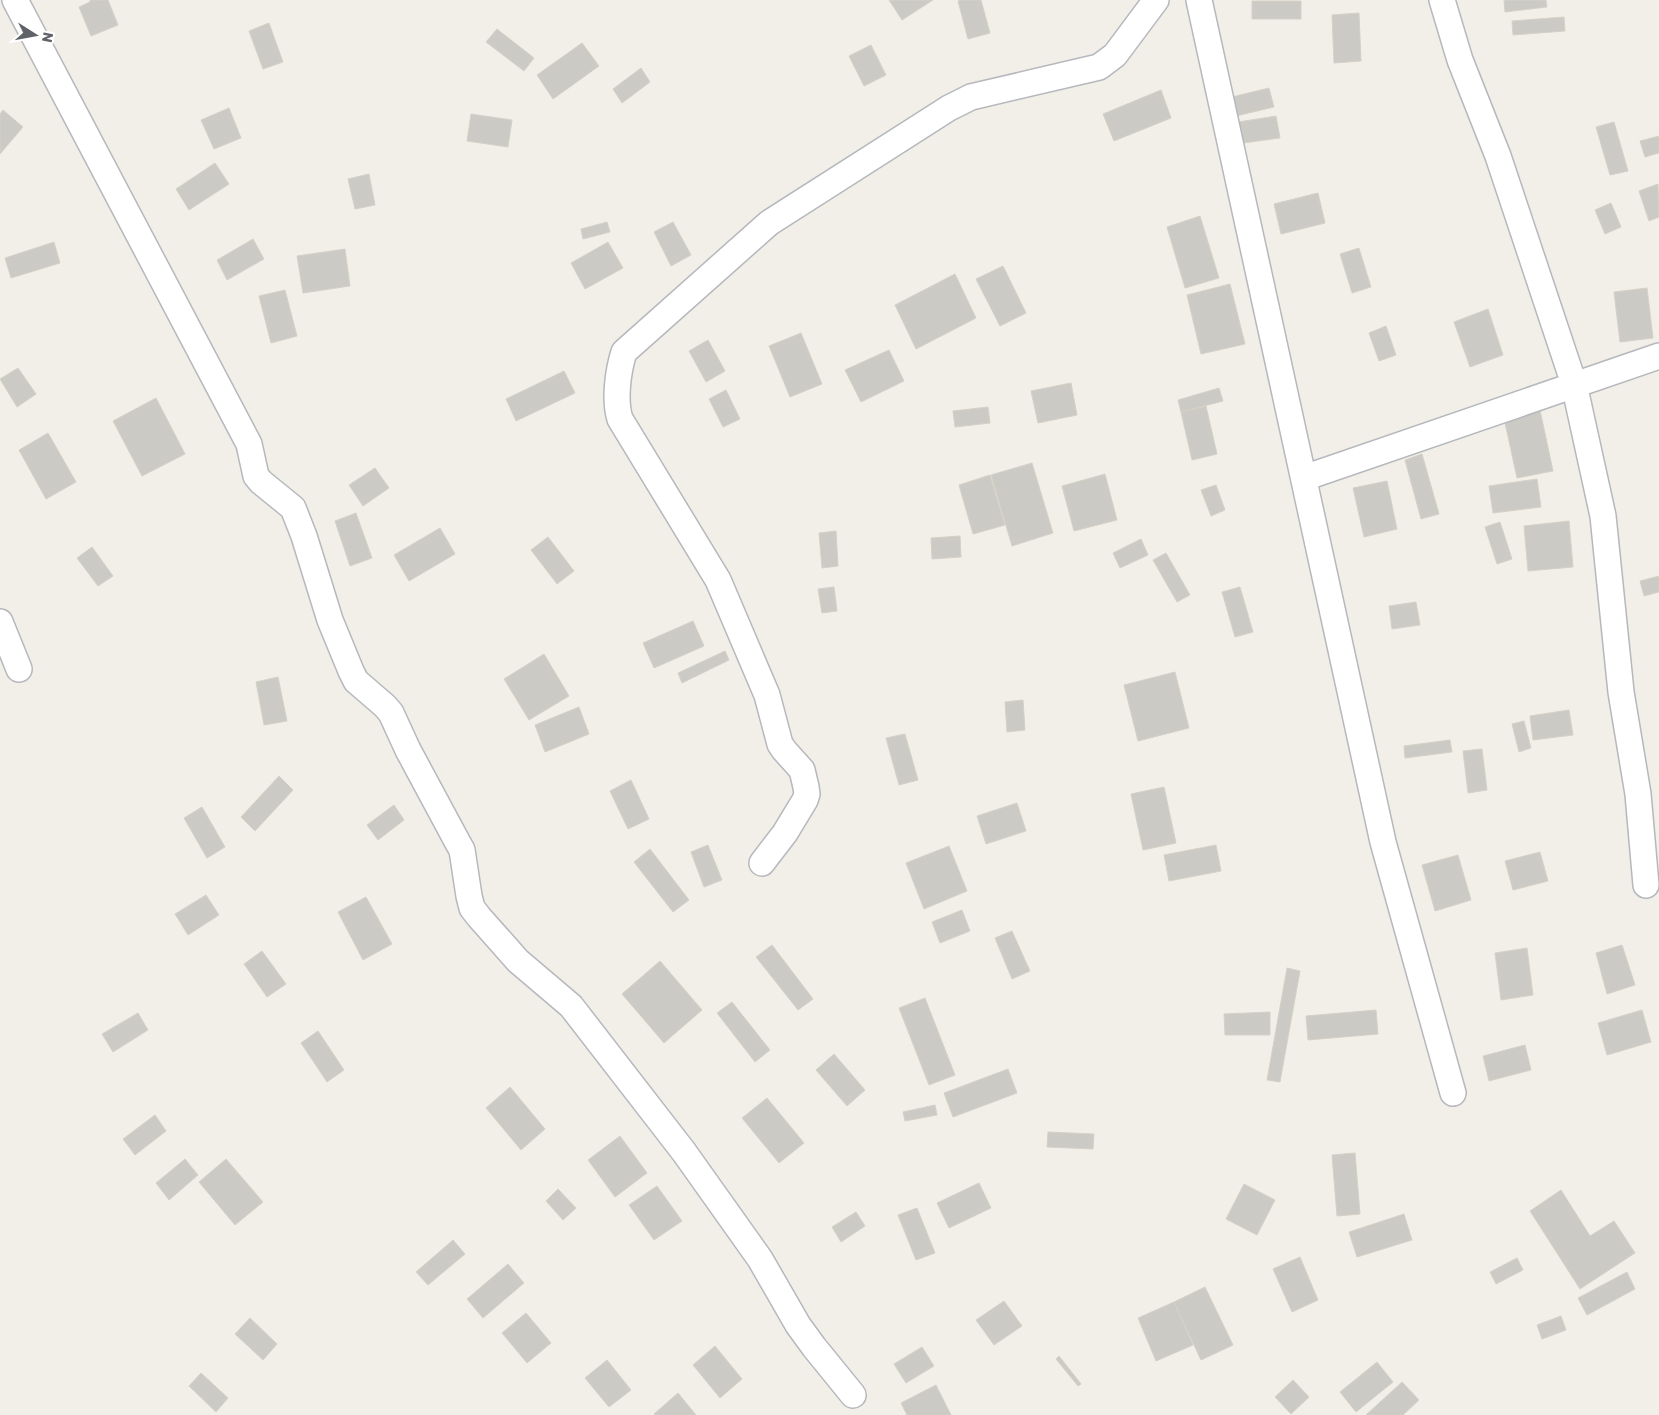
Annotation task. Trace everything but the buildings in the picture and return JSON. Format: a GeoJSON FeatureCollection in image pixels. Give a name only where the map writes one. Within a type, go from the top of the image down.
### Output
{"type":"FeatureCollection","features":[{"type":"Feature","properties":{"kind":"street"},"geometry":{"type":"LineString","coordinates":[[15,0],[249,444],[256,476],[293,508],[304,536],[330,620],[351,671],[356,681],[391,713],[408,750],[462,850],[472,908],[518,961],[564,999],[576,1013],[684,1152],[760,1259],[798,1325],[853,1395]]}},
{"type":"Feature","properties":{"kind":"street"},"geometry":{"type":"LineString","coordinates":[[762,863],[785,833],[805,800],[806,787],[804,776],[802,770],[780,744],[767,695],[718,580],[620,419],[617,409],[620,364],[624,352],[768,223],[950,108],[971,97],[1099,67],[1115,55],[1156,0]]}},
{"type":"Feature","properties":{"kind":"street"},"geometry":{"type":"LineString","coordinates":[[1200,0],[1383,842],[1453,1093]]}},
{"type":"Feature","properties":{"kind":"street"},"geometry":{"type":"LineString","coordinates":[[1442,0],[1460,60],[1498,156],[1574,384],[1603,516],[1622,692],[1638,794],[1646,885]]}},
{"type":"Feature","properties":{"kind":"street"},"geometry":{"type":"LineString","coordinates":[[1304,478],[1659,356]]}},
{"type":"Feature","properties":{"kind":"street"},"geometry":{"type":"LineString","coordinates":[[0,622],[19,669]]}}]}
